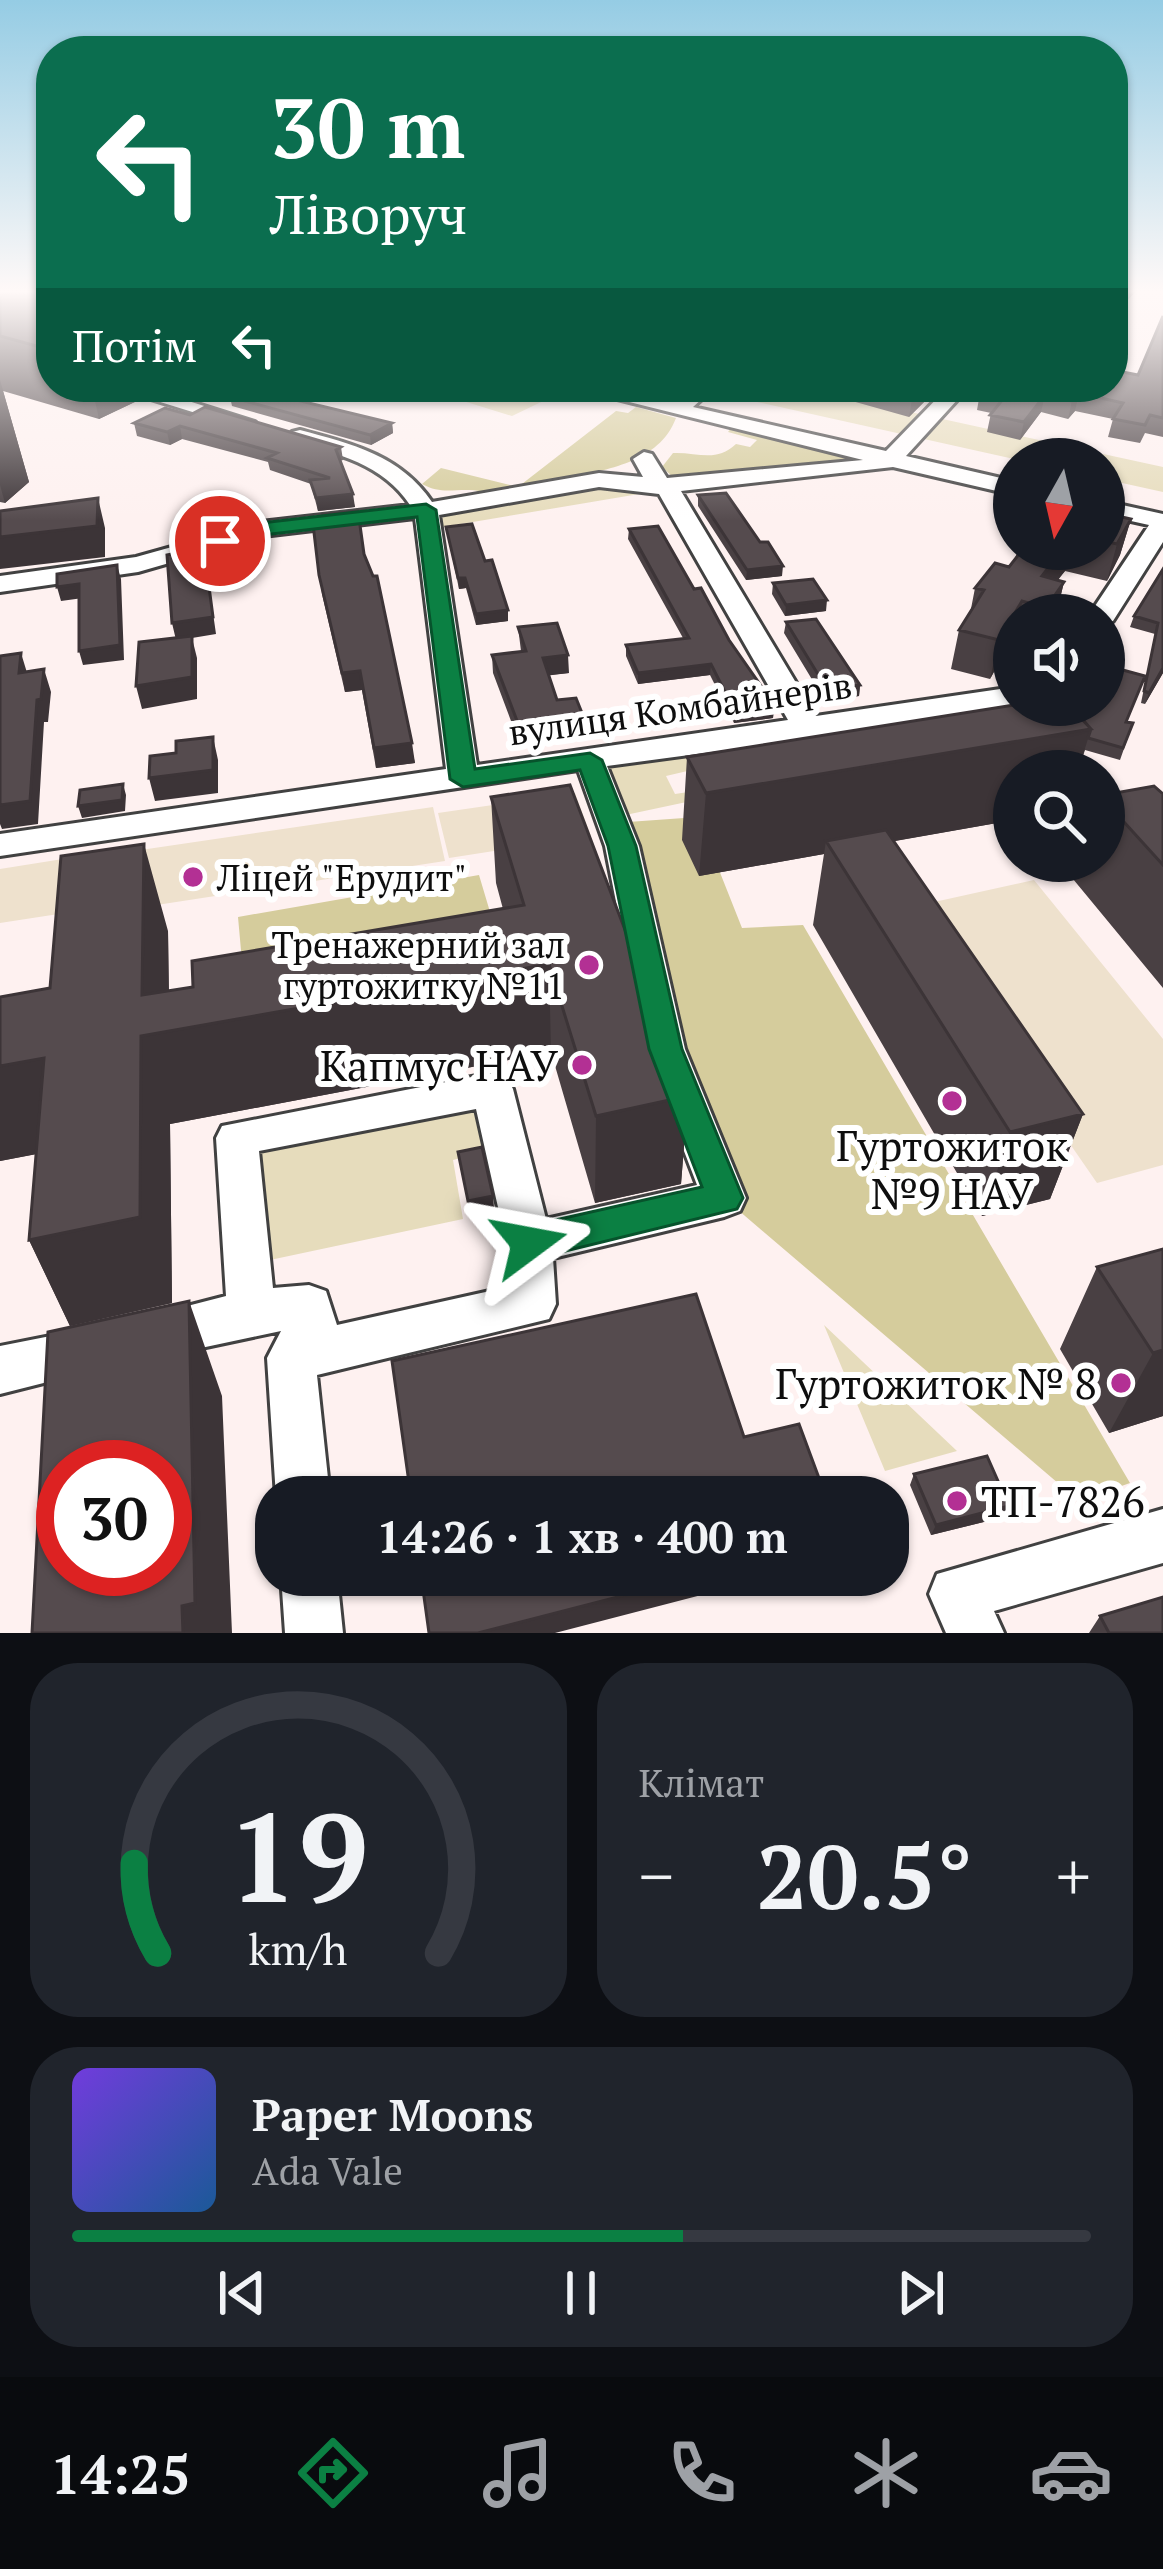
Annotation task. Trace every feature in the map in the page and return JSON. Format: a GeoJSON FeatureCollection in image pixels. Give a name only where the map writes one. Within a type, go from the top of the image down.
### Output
{"type":"FeatureCollection","features":[{"type":"Feature","properties":{"kind":"street"},"geometry":{"type":"LineString","coordinates":[[176,402],[373,457],[412,486],[426,510],[463,779]]}},
{"type":"Feature","properties":{"kind":"street"},"geometry":{"type":"LineString","coordinates":[[609,402],[669,432],[890,460],[993,483]]}},
{"type":"Feature","properties":{"kind":"street"},"geometry":{"type":"LineString","coordinates":[[599,480],[669,432],[693,402]]}},
{"type":"Feature","properties":{"kind":"street"},"geometry":{"type":"LineString","coordinates":[[0,584],[138,564],[261,529],[426,510],[599,480],[660,486],[890,460],[945,402]]}},
{"type":"Feature","properties":{"kind":"street"},"geometry":{"type":"LineString","coordinates":[[660,486],[669,432]]}},
{"type":"Feature","properties":{"kind":"street"},"geometry":{"type":"LineString","coordinates":[[660,486],[668,489],[809,730]]}},
{"type":"Feature","properties":{"kind":"street"},"geometry":{"type":"LineString","coordinates":[[1117,594],[1163,522],[1125,513]]}},
{"type":"Feature","properties":{"kind":"street","name":"вулиця Комбайнерів"},"geometry":{"type":"LineString","coordinates":[[0,845],[993,700]]}},
{"type":"Feature","properties":{"kind":"street"},"geometry":{"type":"LineString","coordinates":[[529,1243],[724,1198],[665,1049],[622,846],[590,760]]}},
{"type":"Feature","properties":{"kind":"street"},"geometry":{"type":"LineString","coordinates":[[251,1312],[237,1138],[492,1089],[529,1243],[532,1304],[291,1358]]}},
{"type":"Feature","properties":{"kind":"street"},"geometry":{"type":"LineString","coordinates":[[0,1370],[251,1312],[309,1307],[314,1323],[291,1358],[301,1476]]}},
{"type":"Feature","properties":{"kind":"street"},"geometry":{"type":"LineString","coordinates":[[974,1633],[957,1594],[1163,1536]]}},
{"type":"Feature","properties":{"kind":"street"},"geometry":{"type":"LineString","coordinates":[[311,1596],[314,1633]]}},
{"type":"Feature","properties":{"kind":"shaded area"},"geometry":{"type":"Polygon","coordinates":[[[466,402],[541,402],[512,416],[466,402]]]}},
{"type":"Feature","properties":{"kind":"shaded area"},"geometry":{"type":"Polygon","coordinates":[[[758,402],[865,402],[1030,438],[993,438],[993,454],[758,402]]]}},
{"type":"Feature","properties":{"kind":"shaded area"},"geometry":{"type":"Polygon","coordinates":[[[636,407],[676,418],[657,445],[630,462],[513,496],[439,490],[422,484],[441,468],[518,487],[616,411],[628,413],[636,407]]]}},
{"type":"Feature","properties":{"kind":"shaded area"},"geometry":{"type":"Polygon","coordinates":[[[731,428],[853,455],[842,464],[675,479],[662,467],[673,453],[714,455],[736,444],[750,447],[757,440],[728,432],[731,428]]]}},
{"type":"Feature","properties":{"kind":"shaded area"},"geometry":{"type":"Polygon","coordinates":[[[1125,459],[1163,467],[1163,492],[1125,484],[1125,459]]]}},
{"type":"Feature","properties":{"kind":"shaded area"},"geometry":{"type":"Polygon","coordinates":[[[608,486],[657,491],[443,527],[442,518],[452,512],[608,486]]]}},
{"type":"Feature","properties":{"kind":"shaded area"},"geometry":{"type":"Polygon","coordinates":[[[889,724],[666,776],[675,794],[695,791],[696,800],[616,817],[607,764],[889,724]]]}},
{"type":"Feature","properties":{"kind":"shaded area"},"geometry":{"type":"Polygon","coordinates":[[[575,793],[591,836],[449,858],[438,813],[575,793]]]}},
{"type":"Feature","properties":{"kind":"shaded area"},"geometry":{"type":"Polygon","coordinates":[[[433,807],[445,861],[124,910],[127,852],[433,807]]]}},
{"type":"Feature","properties":{"kind":"shaded area"},"geometry":{"type":"Polygon","coordinates":[[[698,817],[742,928],[803,925],[1130,1483],[1079,1501],[724,1198],[614,823],[698,817]]]}},
{"type":"Feature","properties":{"kind":"shaded area"},"geometry":{"type":"Polygon","coordinates":[[[69,858],[65,913],[0,923],[0,869],[69,858]]]}},
{"type":"Feature","properties":{"kind":"shaded area"},"geometry":{"type":"Polygon","coordinates":[[[479,875],[513,989],[249,1039],[238,917],[479,875]]]}},
{"type":"Feature","properties":{"kind":"shaded area"},"geometry":{"type":"Polygon","coordinates":[[[1036,882],[1163,1039],[1163,1165],[1097,1183],[907,908],[1036,882]]]}},
{"type":"Feature","properties":{"kind":"shaded area"},"geometry":{"type":"Polygon","coordinates":[[[482,1102],[491,1150],[453,1160],[463,1219],[270,1260],[253,1147],[482,1102]]]}},
{"type":"Feature","properties":{"kind":"shaded area"},"geometry":{"type":"Polygon","coordinates":[[[824,1325],[957,1451],[885,1471],[824,1325]]]}},
{"type":"Feature","properties":{"kind":"building"},"geometry":{"type":"Polygon","coordinates":[[[1141,368],[1163,368],[1163,418],[1150,415],[1145,425],[1113,419],[1123,403],[1119,402],[1128,402],[1128,373],[1138,375],[1141,368]]]}},
{"type":"Feature","properties":{"kind":"building"},"geometry":{"type":"Polygon","coordinates":[[[248,402],[305,402],[392,423],[370,435],[248,402]]]}},
{"type":"Feature","properties":{"kind":"building"},"geometry":{"type":"Polygon","coordinates":[[[1001,402],[1040,402],[1024,422],[990,415],[1001,402]]]}},
{"type":"Feature","properties":{"kind":"building"},"geometry":{"type":"Polygon","coordinates":[[[205,407],[341,447],[336,450],[353,494],[316,498],[310,480],[330,478],[267,458],[277,453],[180,426],[167,432],[134,423],[165,408],[190,415],[205,407]]]}},
{"type":"Feature","properties":{"kind":"building"},"geometry":{"type":"Polygon","coordinates":[[[726,493],[783,566],[747,570],[698,495],[726,493]]]}},
{"type":"Feature","properties":{"kind":"building"},"geometry":{"type":"Polygon","coordinates":[[[98,498],[97,526],[0,537],[0,511],[98,498]]]}},
{"type":"Feature","properties":{"kind":"building"},"geometry":{"type":"Polygon","coordinates":[[[358,511],[364,554],[377,576],[412,743],[374,748],[360,671],[342,673],[319,575],[313,524],[326,523],[323,515],[358,511]]]}},
{"type":"Feature","properties":{"kind":"building"},"geometry":{"type":"Polygon","coordinates":[[[472,524],[485,561],[492,560],[508,610],[476,614],[465,578],[458,578],[446,527],[472,524]]]}},
{"type":"Feature","properties":{"kind":"building"},"geometry":{"type":"Polygon","coordinates":[[[658,526],[694,589],[701,588],[729,640],[775,706],[735,712],[711,664],[638,673],[626,645],[689,638],[629,529],[658,526]]]}},
{"type":"Feature","properties":{"kind":"building"},"geometry":{"type":"Polygon","coordinates":[[[197,549],[206,564],[213,617],[172,623],[167,555],[197,549]]]}},
{"type":"Feature","properties":{"kind":"building"},"geometry":{"type":"Polygon","coordinates":[[[117,565],[120,645],[79,651],[79,584],[57,587],[57,574],[117,565]]]}},
{"type":"Feature","properties":{"kind":"building"},"geometry":{"type":"Polygon","coordinates":[[[993,566],[993,570],[1047,570],[1042,576],[1064,582],[1056,594],[993,594],[993,638],[959,630],[984,590],[975,588],[993,566]]]}},
{"type":"Feature","properties":{"kind":"building"},"geometry":{"type":"Polygon","coordinates":[[[1163,569],[1163,668],[1149,693],[1144,691],[1158,623],[1134,616],[1163,569]]]}},
{"type":"Feature","properties":{"kind":"building"},"geometry":{"type":"Polygon","coordinates":[[[813,579],[827,600],[786,605],[773,583],[813,579]]]}},
{"type":"Feature","properties":{"kind":"building"},"geometry":{"type":"Polygon","coordinates":[[[816,619],[860,685],[827,689],[786,622],[816,619]]]}},
{"type":"Feature","properties":{"kind":"building"},"geometry":{"type":"Polygon","coordinates":[[[557,623],[568,655],[543,658],[557,700],[576,698],[584,718],[519,726],[492,655],[526,651],[518,627],[557,623]]]}},
{"type":"Feature","properties":{"kind":"building"},"geometry":{"type":"Polygon","coordinates":[[[192,636],[192,677],[136,686],[139,642],[192,636]]]}},
{"type":"Feature","properties":{"kind":"building"},"geometry":{"type":"Polygon","coordinates":[[[21,653],[19,673],[44,669],[41,699],[37,700],[30,801],[0,805],[0,656],[21,653]]]}},
{"type":"Feature","properties":{"kind":"building"},"geometry":{"type":"Polygon","coordinates":[[[1125,671],[1145,676],[1126,722],[1133,723],[1123,748],[1088,738],[1088,726],[1125,726],[1125,671]]]}},
{"type":"Feature","properties":{"kind":"building"},"geometry":{"type":"Polygon","coordinates":[[[993,708],[993,726],[1091,729],[706,793],[687,757],[993,708]]]}},
{"type":"Feature","properties":{"kind":"building"},"geometry":{"type":"Polygon","coordinates":[[[213,737],[213,770],[149,778],[150,756],[176,753],[176,741],[213,737]]]}},
{"type":"Feature","properties":{"kind":"building"},"geometry":{"type":"Polygon","coordinates":[[[123,784],[122,800],[78,806],[80,790],[123,784]]]}},
{"type":"Feature","properties":{"kind":"building"},"geometry":{"type":"Polygon","coordinates":[[[570,785],[688,1096],[596,1116],[549,964],[141,1036],[140,1217],[29,1240],[44,1058],[0,1066],[0,997],[50,988],[61,856],[144,844],[142,995],[193,987],[192,961],[524,905],[491,797],[570,785]]]}},
{"type":"Feature","properties":{"kind":"building"},"geometry":{"type":"Polygon","coordinates":[[[1154,786],[1163,794],[1163,865],[1125,823],[1125,791],[1154,786]]]}},
{"type":"Feature","properties":{"kind":"building"},"geometry":{"type":"Polygon","coordinates":[[[886,830],[1083,1114],[1010,1132],[826,841],[886,830]]]}},
{"type":"Feature","properties":{"kind":"building"},"geometry":{"type":"Polygon","coordinates":[[[482,1147],[493,1196],[468,1201],[458,1152],[482,1147]]]}},
{"type":"Feature","properties":{"kind":"building"},"geometry":{"type":"Polygon","coordinates":[[[1163,1249],[1163,1350],[1153,1353],[1097,1267],[1163,1249]]]}},
{"type":"Feature","properties":{"kind":"building"},"geometry":{"type":"Polygon","coordinates":[[[696,1294],[744,1437],[799,1424],[818,1476],[408,1476],[392,1361],[696,1294]]]}},
{"type":"Feature","properties":{"kind":"building"},"geometry":{"type":"Polygon","coordinates":[[[189,1301],[192,1440],[42,1440],[48,1332],[189,1301]]]}},
{"type":"Feature","properties":{"kind":"building"},"geometry":{"type":"Polygon","coordinates":[[[192,1452],[195,1603],[182,1606],[183,1633],[32,1633],[36,1558],[36,1596],[192,1596],[192,1452]]]}},
{"type":"Feature","properties":{"kind":"building","name":"ТП-7826"},"geometry":{"type":"Polygon","coordinates":[[[987,1456],[1009,1506],[936,1525],[914,1474],[987,1456]]]}},
{"type":"Feature","properties":{"kind":"building"},"geometry":{"type":"Polygon","coordinates":[[[424,1596],[622,1596],[478,1633],[429,1633],[424,1596]]]}},
{"type":"Feature","properties":{"kind":"building"},"geometry":{"type":"Polygon","coordinates":[[[1163,1597],[1163,1633],[1109,1633],[1100,1616],[1163,1597]]]}},
{"type":"Feature","properties":{"kind":"place","name":"Ліцей \"Ерудит\""},"geometry":{"type":"Point","coordinates":[193,877]}},
{"type":"Feature","properties":{"kind":"place","name":"Тренажерний зал гуртожитку №11"},"geometry":{"type":"Point","coordinates":[589,965]}},
{"type":"Feature","properties":{"kind":"place","name":"Капмус НАУ"},"geometry":{"type":"Point","coordinates":[582,1065]}},
{"type":"Feature","properties":{"kind":"place","name":"Гуртожиток №9 НАУ"},"geometry":{"type":"Point","coordinates":[952,1101]}},
{"type":"Feature","properties":{"kind":"place","name":"Гуртожиток № 8"},"geometry":{"type":"Point","coordinates":[1121,1383]}},
{"type":"Feature","properties":{"kind":"place","name":"ТП-7826"},"geometry":{"type":"Point","coordinates":[957,1501]}},
{"type":"Feature","properties":{"kind":"route"},"geometry":{"type":"LineString","coordinates":[[220,541],[261,529],[426,510],[463,779],[590,760],[622,846],[665,1049],[724,1198],[529,1243]]}}]}
